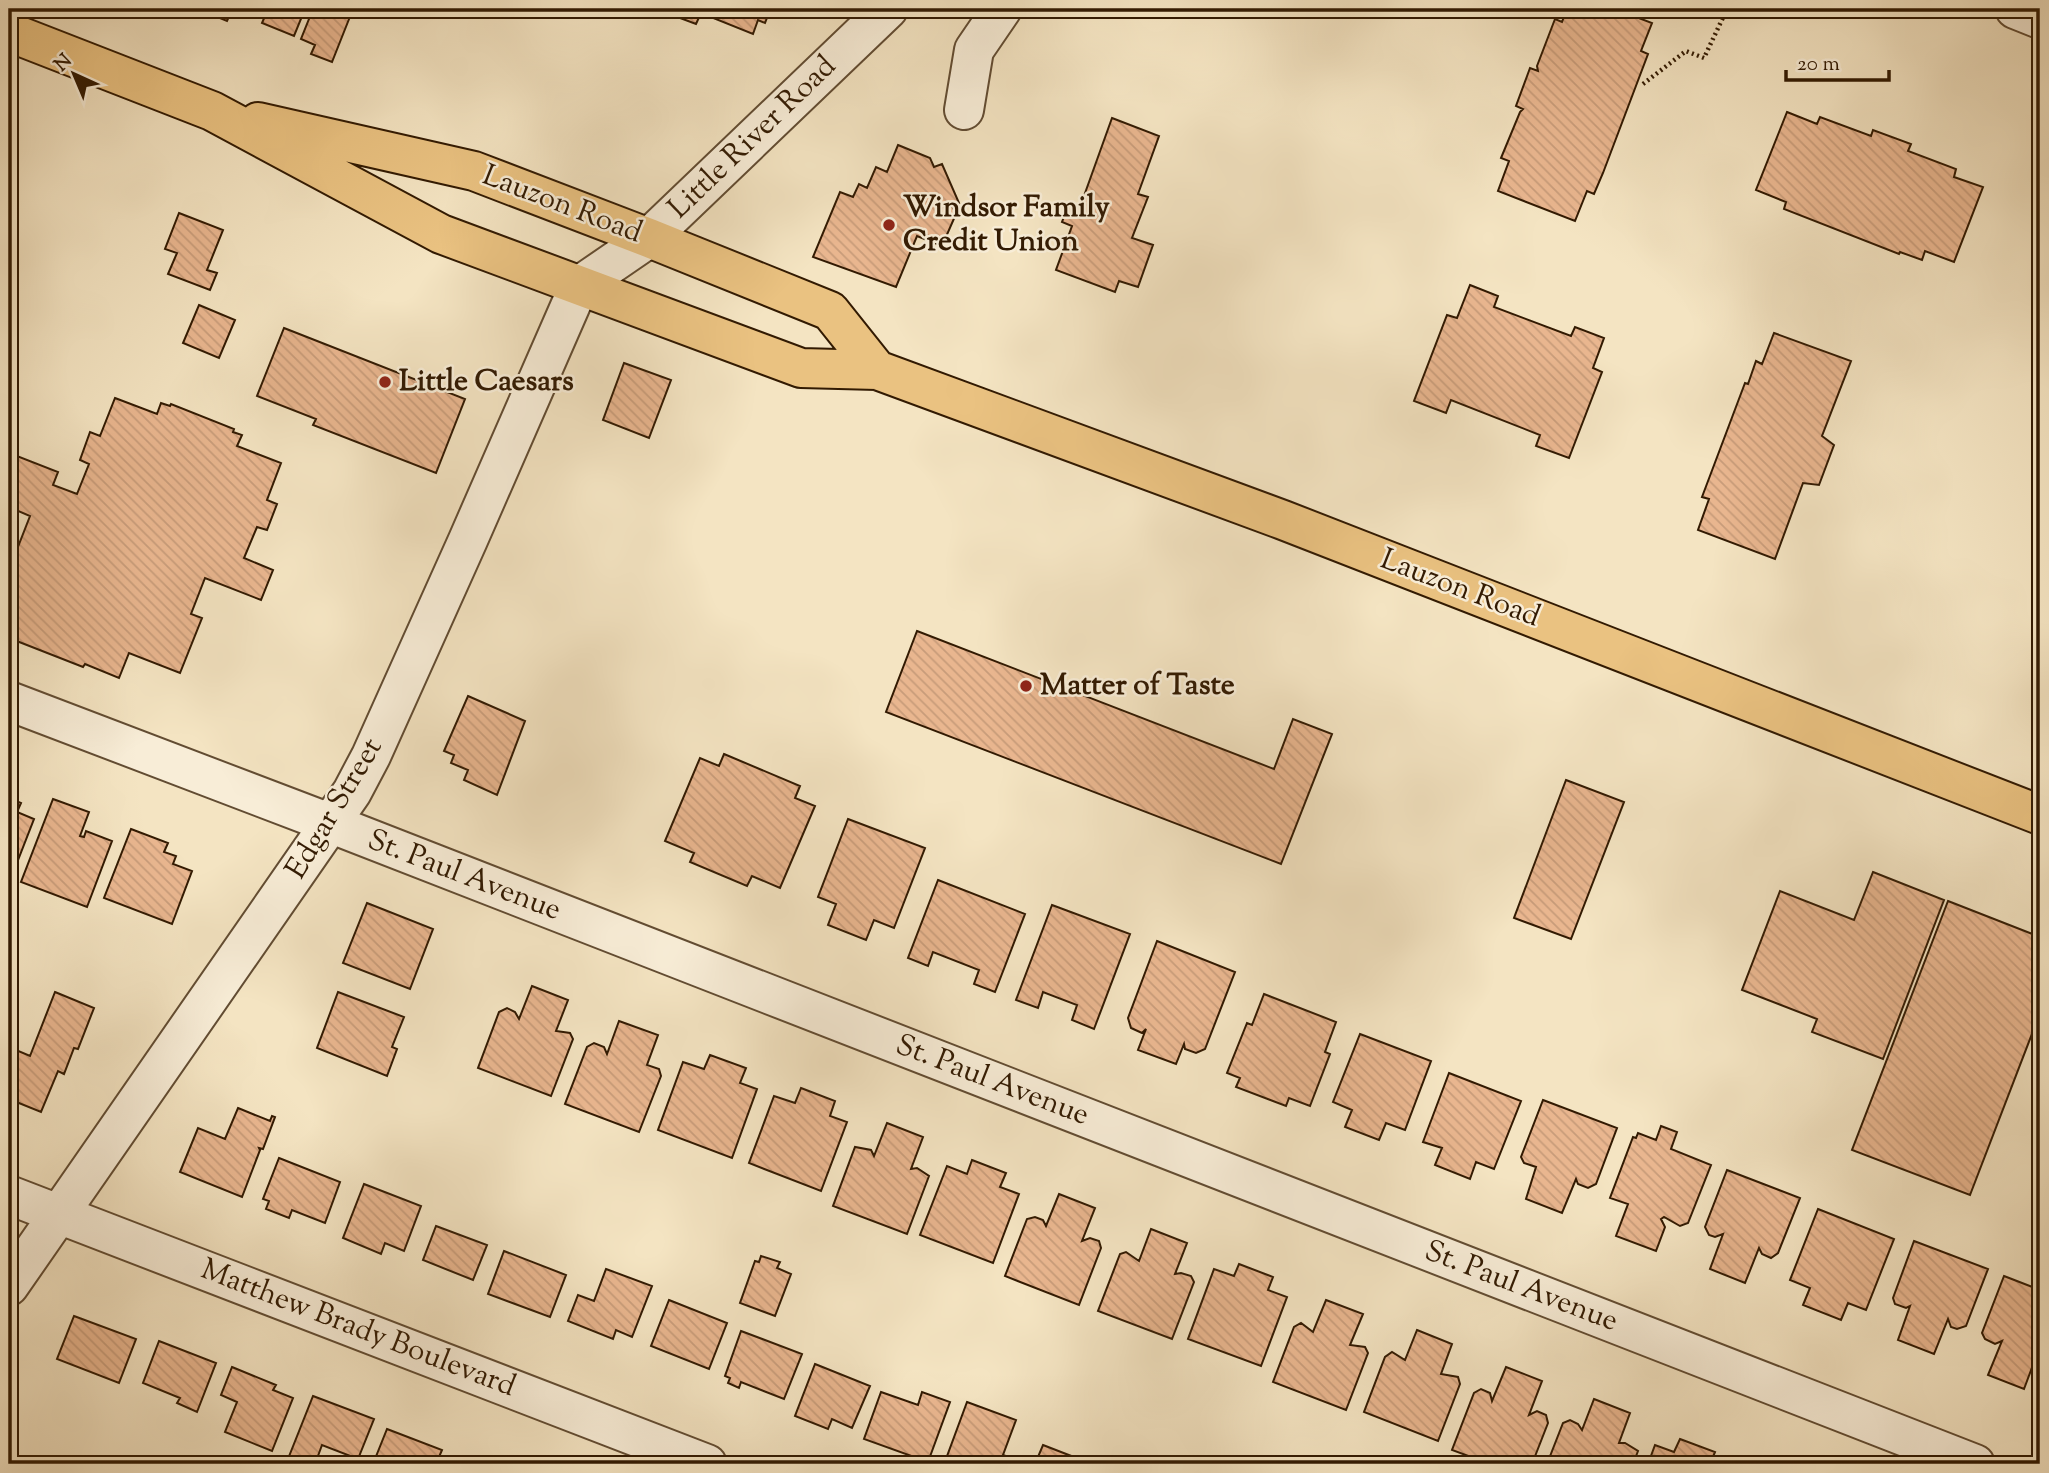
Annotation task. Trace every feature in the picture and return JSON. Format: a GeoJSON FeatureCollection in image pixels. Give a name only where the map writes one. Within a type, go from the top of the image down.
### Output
{"type":"FeatureCollection","features":[{"type":"Feature","properties":{"kind":"main road","name":"Lauzon Road"},"geometry":{"type":"LineString","coordinates":[[9,32],[212,111],[440,234],[801,368],[877,370],[1283,520],[2040,815]]}},
{"type":"Feature","properties":{"kind":"main road","name":"Lauzon Road"},"geometry":{"type":"LineString","coordinates":[[212,111],[474,171],[649,238],[831,311],[877,370]]}},
{"type":"Feature","properties":{"kind":"street","name":"Little River Road"},"geometry":{"type":"LineString","coordinates":[[579,286],[649,238],[888,9]]}},
{"type":"Feature","properties":{"kind":"street"},"geometry":{"type":"LineString","coordinates":[[964,110],[974,50],[1002,9]]}},
{"type":"Feature","properties":{"kind":"street"},"geometry":{"type":"LineString","coordinates":[[2015,9],[2040,19]]}},
{"type":"Feature","properties":{"kind":"street","name":"Edgar Street"},"geometry":{"type":"LineString","coordinates":[[9,1286],[352,793],[371,756],[579,286]]}},
{"type":"Feature","properties":{"kind":"street","name":"St. Paul Avenue"},"geometry":{"type":"LineString","coordinates":[[9,701],[332,824],[1975,1464]]}},
{"type":"Feature","properties":{"kind":"street","name":"Matthew Brady Boulevard"},"geometry":{"type":"LineString","coordinates":[[9,1195],[707,1464]]}},
{"type":"Feature","properties":{"kind":"path"},"geometry":{"type":"LineString","coordinates":[[1643,84],[1686,51],[1704,58],[1727,9]]}},
{"type":"Feature","properties":{"kind":"building"},"geometry":{"type":"Polygon","coordinates":[[[198,9],[238,9],[236,13],[232,10],[227,21],[198,9]]]}},
{"type":"Feature","properties":{"kind":"building"},"geometry":{"type":"Polygon","coordinates":[[[268,9],[305,9],[294,36],[262,23],[268,9]]]}},
{"type":"Feature","properties":{"kind":"building"},"geometry":{"type":"Polygon","coordinates":[[[313,9],[353,9],[332,62],[311,54],[315,45],[301,39],[313,9]]]}},
{"type":"Feature","properties":{"kind":"building"},"geometry":{"type":"Polygon","coordinates":[[[656,9],[770,10],[765,23],[758,20],[753,34],[701,13],[696,24],[656,9]]]}},
{"type":"Feature","properties":{"kind":"building"},"geometry":{"type":"Polygon","coordinates":[[[1567,9],[1615,9],[1652,23],[1641,51],[1648,54],[1603,173],[1594,194],[1587,191],[1575,221],[1498,191],[1509,161],[1501,158],[1523,109],[1516,106],[1530,68],[1538,71],[1537,66],[1555,19],[1562,22],[1567,9]]]}},
{"type":"Feature","properties":{"kind":"building"},"geometry":{"type":"Polygon","coordinates":[[[1787,112],[1817,124],[1820,117],[1871,136],[1873,130],[1911,144],[1908,151],[1956,169],[1954,177],[1983,187],[1954,262],[1925,251],[1922,260],[1900,252],[1899,254],[1784,209],[1786,202],[1756,190],[1787,112]]]}},
{"type":"Feature","properties":{"kind":"building"},"geometry":{"type":"Polygon","coordinates":[[[1112,118],[1159,136],[1138,194],[1148,197],[1132,238],[1153,245],[1138,287],[1119,281],[1115,292],[1056,270],[1072,226],[1062,222],[1069,204],[1080,207],[1112,118]]]}},
{"type":"Feature","properties":{"kind":"building","name":"Windsor Family Credit Union"},"geometry":{"type":"Polygon","coordinates":[[[898,145],[930,158],[934,167],[942,164],[959,203],[952,206],[956,214],[942,246],[917,236],[896,287],[813,257],[840,192],[853,197],[859,184],[867,188],[876,167],[887,172],[898,145]]]}},
{"type":"Feature","properties":{"kind":"building"},"geometry":{"type":"Polygon","coordinates":[[[179,213],[223,230],[207,270],[217,273],[210,290],[168,274],[177,253],[165,249],[179,213]]]}},
{"type":"Feature","properties":{"kind":"building"},"geometry":{"type":"Polygon","coordinates":[[[1470,285],[1498,296],[1494,307],[1571,336],[1575,327],[1604,338],[1593,368],[1602,372],[1569,458],[1536,446],[1540,435],[1451,400],[1446,413],[1414,401],[1447,315],[1457,318],[1470,285]]]}},
{"type":"Feature","properties":{"kind":"building"},"geometry":{"type":"Polygon","coordinates":[[[199,305],[235,320],[219,358],[183,343],[199,305]]]}},
{"type":"Feature","properties":{"kind":"building"},"geometry":{"type":"Polygon","coordinates":[[[284,328],[465,399],[436,473],[313,425],[316,419],[257,396],[284,328]]]}},
{"type":"Feature","properties":{"kind":"building"},"geometry":{"type":"Polygon","coordinates":[[[1774,333],[1851,361],[1822,436],[1834,445],[1819,485],[1803,483],[1775,559],[1698,530],[1709,499],[1702,497],[1745,383],[1748,384],[1756,361],[1762,364],[1774,333]]]}},
{"type":"Feature","properties":{"kind":"building"},"geometry":{"type":"Polygon","coordinates":[[[624,363],[671,380],[649,438],[603,420],[624,363]]]}},
{"type":"Feature","properties":{"kind":"building"},"geometry":{"type":"Polygon","coordinates":[[[115,398],[157,414],[161,403],[171,404],[234,429],[233,432],[242,435],[237,446],[281,463],[267,500],[277,504],[267,530],[257,527],[244,558],[273,570],[261,600],[205,578],[191,614],[202,618],[180,673],[129,653],[119,678],[9,638],[9,570],[30,516],[9,507],[9,477],[17,456],[58,472],[53,485],[77,494],[89,464],[80,460],[90,432],[100,436],[115,398]]]}},
{"type":"Feature","properties":{"kind":"building"},"geometry":{"type":"Polygon","coordinates":[[[917,631],[1274,769],[1293,719],[1332,734],[1281,864],[886,712],[917,631]]]}},
{"type":"Feature","properties":{"kind":"building"},"geometry":{"type":"Polygon","coordinates":[[[468,696],[525,721],[497,795],[464,780],[468,770],[451,763],[454,755],[444,751],[468,696]]]}},
{"type":"Feature","properties":{"kind":"building"},"geometry":{"type":"Polygon","coordinates":[[[724,754],[800,786],[795,798],[815,806],[780,888],[752,876],[747,886],[690,862],[694,853],[665,841],[700,758],[719,766],[724,754]]]}},
{"type":"Feature","properties":{"kind":"building"},"geometry":{"type":"Polygon","coordinates":[[[1566,780],[1624,802],[1571,939],[1514,918],[1566,780]]]}},
{"type":"Feature","properties":{"kind":"building"},"geometry":{"type":"Polygon","coordinates":[[[9,798],[21,803],[17,812],[34,819],[11,878],[9,877],[9,798]]]}},
{"type":"Feature","properties":{"kind":"building"},"geometry":{"type":"Polygon","coordinates":[[[53,799],[89,812],[80,836],[84,837],[86,831],[112,841],[87,907],[21,882],[53,799]]]}},
{"type":"Feature","properties":{"kind":"building"},"geometry":{"type":"Polygon","coordinates":[[[848,819],[925,848],[894,928],[874,920],[866,940],[828,925],[836,904],[818,897],[848,819]]]}},
{"type":"Feature","properties":{"kind":"building"},"geometry":{"type":"Polygon","coordinates":[[[131,829],[168,843],[164,852],[176,856],[173,864],[192,871],[172,924],[104,898],[131,829]]]}},
{"type":"Feature","properties":{"kind":"building"},"geometry":{"type":"Polygon","coordinates":[[[1873,872],[1944,900],[1883,1059],[1812,1032],[1817,1019],[1742,990],[1780,891],[1854,920],[1873,872]]]}},
{"type":"Feature","properties":{"kind":"building"},"geometry":{"type":"Polygon","coordinates":[[[938,880],[1025,914],[995,992],[974,984],[979,970],[933,952],[928,966],[908,958],[938,880]]]}},
{"type":"Feature","properties":{"kind":"building"},"geometry":{"type":"Polygon","coordinates":[[[1948,901],[2040,937],[2040,1013],[1970,1195],[1852,1150],[1948,901]]]}},
{"type":"Feature","properties":{"kind":"building"},"geometry":{"type":"Polygon","coordinates":[[[367,903],[433,929],[410,989],[343,963],[367,903]]]}},
{"type":"Feature","properties":{"kind":"building"},"geometry":{"type":"Polygon","coordinates":[[[1052,905],[1130,934],[1094,1029],[1072,1020],[1077,1005],[1043,992],[1038,1008],[1016,1000],[1052,905]]]}},
{"type":"Feature","properties":{"kind":"building"},"geometry":{"type":"Polygon","coordinates":[[[1157,941],[1235,972],[1205,1049],[1196,1053],[1185,1049],[1184,1044],[1176,1064],[1138,1050],[1146,1029],[1142,1033],[1131,1028],[1128,1018],[1157,941]]]}},
{"type":"Feature","properties":{"kind":"building"},"geometry":{"type":"Polygon","coordinates":[[[532,986],[568,1000],[556,1031],[570,1033],[573,1039],[551,1096],[478,1068],[499,1012],[507,1008],[515,1012],[519,1019],[532,986]]]}},
{"type":"Feature","properties":{"kind":"building"},"geometry":{"type":"Polygon","coordinates":[[[55,992],[94,1008],[78,1049],[74,1048],[64,1074],[58,1071],[41,1112],[9,1099],[9,1047],[30,1056],[55,992]]]}},
{"type":"Feature","properties":{"kind":"building"},"geometry":{"type":"Polygon","coordinates":[[[338,992],[404,1017],[392,1047],[397,1049],[387,1076],[317,1048],[338,992]]]}},
{"type":"Feature","properties":{"kind":"building"},"geometry":{"type":"Polygon","coordinates":[[[1264,994],[1336,1022],[1325,1052],[1330,1054],[1310,1106],[1289,1098],[1286,1106],[1236,1087],[1240,1078],[1227,1073],[1247,1023],[1252,1025],[1264,994]]]}},
{"type":"Feature","properties":{"kind":"building"},"geometry":{"type":"Polygon","coordinates":[[[619,1021],[658,1035],[647,1065],[659,1069],[661,1076],[639,1132],[565,1104],[587,1047],[594,1043],[604,1047],[607,1054],[619,1021]]]}},
{"type":"Feature","properties":{"kind":"building"},"geometry":{"type":"Polygon","coordinates":[[[1360,1034],[1431,1061],[1405,1130],[1386,1123],[1379,1140],[1345,1127],[1352,1110],[1333,1102],[1360,1034]]]}},
{"type":"Feature","properties":{"kind":"building"},"geometry":{"type":"Polygon","coordinates":[[[710,1055],[746,1068],[740,1083],[757,1089],[732,1158],[658,1130],[683,1062],[704,1069],[710,1055]]]}},
{"type":"Feature","properties":{"kind":"building"},"geometry":{"type":"Polygon","coordinates":[[[1449,1073],[1521,1101],[1494,1169],[1476,1162],[1470,1179],[1435,1165],[1442,1148],[1423,1142],[1449,1073]]]}},
{"type":"Feature","properties":{"kind":"building"},"geometry":{"type":"Polygon","coordinates":[[[801,1088],[835,1101],[830,1116],[847,1122],[821,1191],[749,1163],[774,1096],[795,1103],[801,1088]]]}},
{"type":"Feature","properties":{"kind":"building"},"geometry":{"type":"Polygon","coordinates":[[[1543,1100],[1617,1128],[1596,1184],[1588,1188],[1578,1184],[1576,1179],[1562,1213],[1526,1199],[1536,1167],[1524,1163],[1521,1157],[1543,1100]]]}},
{"type":"Feature","properties":{"kind":"building"},"geometry":{"type":"Polygon","coordinates":[[[238,1108],[270,1121],[272,1116],[275,1117],[263,1149],[259,1148],[242,1197],[180,1172],[198,1128],[225,1139],[238,1108]]]}},
{"type":"Feature","properties":{"kind":"building"},"geometry":{"type":"Polygon","coordinates":[[[887,1123],[923,1137],[911,1169],[917,1168],[929,1176],[907,1234],[833,1206],[855,1147],[871,1150],[874,1156],[887,1123]]]}},
{"type":"Feature","properties":{"kind":"building"},"geometry":{"type":"Polygon","coordinates":[[[1661,1126],[1677,1132],[1671,1149],[1711,1165],[1688,1223],[1680,1226],[1664,1217],[1661,1219],[1665,1227],[1656,1251],[1616,1236],[1628,1204],[1610,1198],[1633,1137],[1636,1138],[1638,1133],[1656,1140],[1661,1126]]]}},
{"type":"Feature","properties":{"kind":"building"},"geometry":{"type":"Polygon","coordinates":[[[279,1158],[340,1182],[325,1223],[292,1210],[289,1218],[266,1209],[269,1201],[263,1199],[279,1158]]]}},
{"type":"Feature","properties":{"kind":"building"},"geometry":{"type":"Polygon","coordinates":[[[972,1160],[1006,1173],[1000,1187],[1019,1194],[993,1263],[920,1235],[947,1166],[967,1174],[972,1160]]]}},
{"type":"Feature","properties":{"kind":"building"},"geometry":{"type":"Polygon","coordinates":[[[1727,1170],[1800,1198],[1778,1253],[1771,1258],[1762,1254],[1759,1248],[1745,1283],[1710,1269],[1723,1234],[1715,1237],[1709,1235],[1705,1227],[1727,1170]]]}},
{"type":"Feature","properties":{"kind":"building"},"geometry":{"type":"Polygon","coordinates":[[[364,1184],[421,1206],[404,1251],[385,1243],[381,1254],[343,1238],[364,1184]]]}},
{"type":"Feature","properties":{"kind":"building"},"geometry":{"type":"Polygon","coordinates":[[[1059,1194],[1095,1208],[1082,1241],[1090,1238],[1099,1241],[1101,1248],[1079,1305],[1005,1276],[1027,1219],[1035,1217],[1043,1220],[1046,1226],[1059,1194]]]}},
{"type":"Feature","properties":{"kind":"building"},"geometry":{"type":"Polygon","coordinates":[[[1818,1209],[1894,1239],[1866,1310],[1848,1303],[1841,1320],[1803,1305],[1810,1288],[1790,1280],[1818,1209]]]}},
{"type":"Feature","properties":{"kind":"building"},"geometry":{"type":"Polygon","coordinates":[[[436,1226],[487,1245],[473,1280],[423,1260],[436,1226]]]}},
{"type":"Feature","properties":{"kind":"building"},"geometry":{"type":"Polygon","coordinates":[[[1151,1229],[1187,1243],[1175,1274],[1191,1276],[1194,1282],[1172,1339],[1098,1311],[1120,1254],[1126,1252],[1139,1261],[1151,1229]]]}},
{"type":"Feature","properties":{"kind":"building"},"geometry":{"type":"Polygon","coordinates":[[[1914,1241],[1988,1269],[1966,1326],[1957,1329],[1951,1327],[1948,1319],[1934,1354],[1898,1340],[1910,1306],[1906,1308],[1895,1304],[1893,1298],[1914,1241]]]}},
{"type":"Feature","properties":{"kind":"building"},"geometry":{"type":"Polygon","coordinates":[[[504,1251],[566,1275],[550,1317],[488,1294],[504,1251]]]}},
{"type":"Feature","properties":{"kind":"building"},"geometry":{"type":"Polygon","coordinates":[[[761,1256],[780,1262],[777,1268],[791,1274],[775,1316],[740,1303],[755,1261],[759,1262],[761,1256]]]}},
{"type":"Feature","properties":{"kind":"building"},"geometry":{"type":"Polygon","coordinates":[[[1239,1264],[1273,1277],[1268,1290],[1287,1297],[1261,1366],[1188,1339],[1214,1269],[1234,1276],[1239,1264]]]}},
{"type":"Feature","properties":{"kind":"building"},"geometry":{"type":"Polygon","coordinates":[[[606,1269],[652,1286],[632,1337],[616,1330],[613,1339],[568,1321],[578,1295],[594,1301],[606,1269]]]}},
{"type":"Feature","properties":{"kind":"building"},"geometry":{"type":"Polygon","coordinates":[[[2004,1276],[2040,1290],[2040,1360],[2037,1354],[2024,1389],[1988,1375],[2002,1341],[1995,1344],[1985,1339],[1982,1333],[2004,1276]]]}},
{"type":"Feature","properties":{"kind":"building"},"geometry":{"type":"Polygon","coordinates":[[[669,1300],[727,1323],[709,1369],[651,1346],[669,1300]]]}},
{"type":"Feature","properties":{"kind":"building"},"geometry":{"type":"Polygon","coordinates":[[[1326,1300],[1363,1314],[1350,1345],[1365,1347],[1368,1353],[1346,1410],[1273,1382],[1294,1327],[1301,1323],[1313,1332],[1326,1300]]]}},
{"type":"Feature","properties":{"kind":"building"},"geometry":{"type":"Polygon","coordinates":[[[74,1316],[136,1339],[119,1383],[57,1359],[74,1316]]]}},
{"type":"Feature","properties":{"kind":"building"},"geometry":{"type":"Polygon","coordinates":[[[1417,1330],[1452,1344],[1441,1374],[1458,1377],[1460,1384],[1438,1441],[1364,1412],[1385,1357],[1392,1352],[1405,1360],[1417,1330]]]}},
{"type":"Feature","properties":{"kind":"building"},"geometry":{"type":"Polygon","coordinates":[[[741,1331],[802,1354],[784,1399],[741,1382],[739,1388],[728,1383],[730,1378],[725,1376],[741,1331]]]}},
{"type":"Feature","properties":{"kind":"building"},"geometry":{"type":"Polygon","coordinates":[[[159,1341],[216,1363],[197,1412],[177,1403],[180,1398],[143,1383],[159,1341]]]}},
{"type":"Feature","properties":{"kind":"building"},"geometry":{"type":"Polygon","coordinates":[[[815,1364],[870,1386],[852,1428],[832,1419],[828,1429],[795,1416],[815,1364]]]}},
{"type":"Feature","properties":{"kind":"building"},"geometry":{"type":"Polygon","coordinates":[[[232,1367],[276,1385],[273,1390],[293,1398],[272,1451],[225,1432],[237,1402],[221,1395],[232,1367]]]}},
{"type":"Feature","properties":{"kind":"building"},"geometry":{"type":"Polygon","coordinates":[[[1506,1367],[1542,1381],[1529,1415],[1537,1411],[1546,1415],[1548,1423],[1532,1464],[1490,1464],[1452,1450],[1474,1393],[1481,1389],[1490,1393],[1492,1401],[1506,1367]]]}},
{"type":"Feature","properties":{"kind":"building"},"geometry":{"type":"Polygon","coordinates":[[[881,1392],[918,1405],[922,1392],[950,1402],[928,1462],[864,1439],[881,1392]]]}},
{"type":"Feature","properties":{"kind":"building"},"geometry":{"type":"Polygon","coordinates":[[[313,1396],[374,1419],[358,1459],[322,1445],[315,1464],[286,1464],[313,1396]]]}},
{"type":"Feature","properties":{"kind":"building"},"geometry":{"type":"Polygon","coordinates":[[[1594,1399],[1630,1413],[1619,1443],[1625,1443],[1638,1451],[1633,1464],[1547,1464],[1563,1423],[1570,1420],[1582,1430],[1594,1399]]]}},
{"type":"Feature","properties":{"kind":"building"},"geometry":{"type":"Polygon","coordinates":[[[967,1402],[1016,1420],[1003,1455],[1025,1464],[961,1464],[946,1459],[967,1402]]]}},
{"type":"Feature","properties":{"kind":"building"},"geometry":{"type":"Polygon","coordinates":[[[387,1429],[442,1450],[436,1464],[373,1464],[387,1429]]]}},
{"type":"Feature","properties":{"kind":"building"},"geometry":{"type":"Polygon","coordinates":[[[1680,1439],[1715,1452],[1710,1464],[1648,1464],[1655,1445],[1674,1452],[1680,1439]]]}},
{"type":"Feature","properties":{"kind":"building"},"geometry":{"type":"Polygon","coordinates":[[[1043,1445],[1092,1464],[1035,1464],[1043,1445]]]}},
{"type":"Feature","properties":{"kind":"place","name":"Windsor Family Credit Union"},"geometry":{"type":"Point","coordinates":[889,225]}},
{"type":"Feature","properties":{"kind":"place","name":"Little Caesars"},"geometry":{"type":"Point","coordinates":[385,382]}},
{"type":"Feature","properties":{"kind":"place","name":"Matter of Taste"},"geometry":{"type":"Point","coordinates":[1026,686]}}]}
